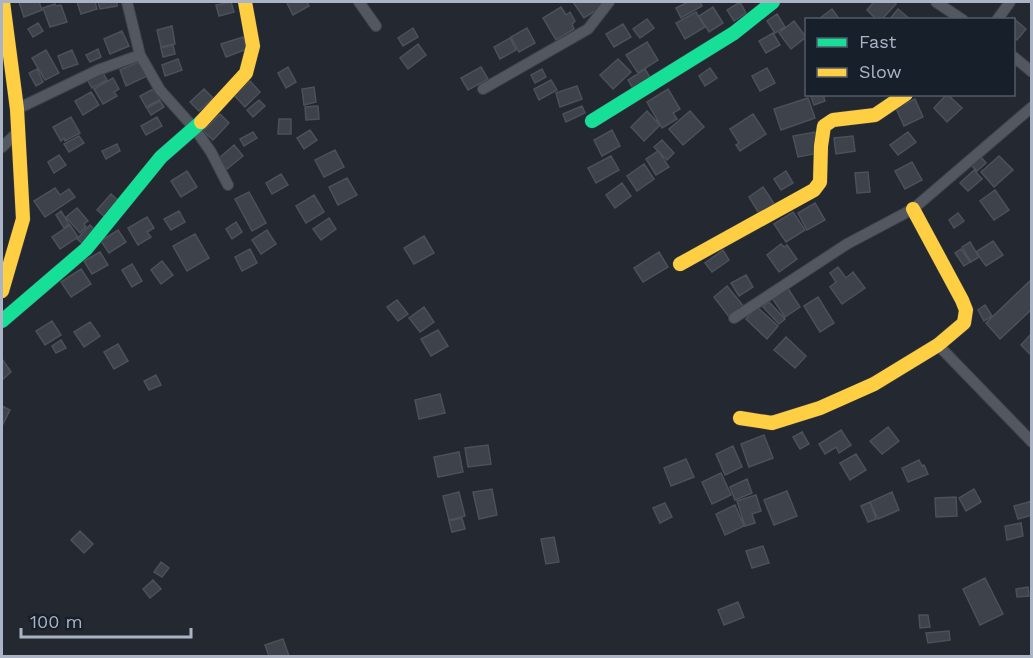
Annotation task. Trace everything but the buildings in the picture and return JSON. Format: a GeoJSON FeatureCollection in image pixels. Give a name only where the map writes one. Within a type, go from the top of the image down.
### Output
{"type":"FeatureCollection","features":[{"type":"Feature","properties":{"kind":"street"},"geometry":{"type":"LineString","coordinates":[[127,2],[140,55],[160,90],[195,129],[211,152],[228,185]]}},
{"type":"Feature","properties":{"kind":"street"},"geometry":{"type":"LineString","coordinates":[[2,321],[86,249],[161,157],[195,129],[246,73],[253,46],[245,2]]}},
{"type":"Feature","properties":{"kind":"street"},"geometry":{"type":"LineString","coordinates":[[359,2],[376,26]]}},
{"type":"Feature","properties":{"kind":"street"},"geometry":{"type":"LineString","coordinates":[[483,89],[588,28],[609,2]]}},
{"type":"Feature","properties":{"kind":"street"},"geometry":{"type":"LineString","coordinates":[[592,121],[734,33],[773,2]]}},
{"type":"Feature","properties":{"kind":"street"},"geometry":{"type":"LineString","coordinates":[[936,2],[960,18]]}},
{"type":"Feature","properties":{"kind":"street"},"geometry":{"type":"LineString","coordinates":[[998,18],[1010,2]]}},
{"type":"Feature","properties":{"kind":"street"},"geometry":{"type":"LineString","coordinates":[[2,4],[17,109],[23,219],[7,261],[2,291]]}},
{"type":"Feature","properties":{"kind":"street"},"geometry":{"type":"LineString","coordinates":[[17,109],[98,70],[140,55]]}},
{"type":"Feature","properties":{"kind":"street"},"geometry":{"type":"LineString","coordinates":[[1015,58],[1032,72]]}},
{"type":"Feature","properties":{"kind":"street"},"geometry":{"type":"LineString","coordinates":[[680,264],[814,190],[820,182],[820,146],[824,126],[834,120],[875,115],[903,96]]}},
{"type":"Feature","properties":{"kind":"street"},"geometry":{"type":"LineString","coordinates":[[734,318],[847,244],[912,209],[1032,107]]}},
{"type":"Feature","properties":{"kind":"street"},"geometry":{"type":"LineString","coordinates":[[2,147],[18,132]]}},
{"type":"Feature","properties":{"kind":"street"},"geometry":{"type":"LineString","coordinates":[[740,418],[772,423],[820,408],[874,384],[938,345],[964,323],[966,310],[912,209]]}},
{"type":"Feature","properties":{"kind":"street"},"geometry":{"type":"LineString","coordinates":[[938,345],[1032,442]]}},
{"type":"Feature","properties":{"kind":"traffic: fast"},"geometry":{"type":"LineString","coordinates":[[592,121],[734,33],[773,2]]}},
{"type":"Feature","properties":{"kind":"traffic: fast"},"geometry":{"type":"LineString","coordinates":[[2,321],[86,249],[161,157],[201,122]]}},
{"type":"Feature","properties":{"kind":"traffic: slow"},"geometry":{"type":"LineString","coordinates":[[2,291],[23,219],[17,109],[3,2]]}},
{"type":"Feature","properties":{"kind":"traffic: slow"},"geometry":{"type":"LineString","coordinates":[[201,122],[246,73],[253,46],[245,2]]}},
{"type":"Feature","properties":{"kind":"traffic: slow"},"geometry":{"type":"LineString","coordinates":[[680,264],[814,190],[820,182],[824,126],[833,120],[875,115],[903,96]]}},
{"type":"Feature","properties":{"kind":"traffic: slow"},"geometry":{"type":"LineString","coordinates":[[740,418],[772,423],[820,408],[874,384],[938,345],[964,323],[966,310],[962,300],[913,209]]}}]}
